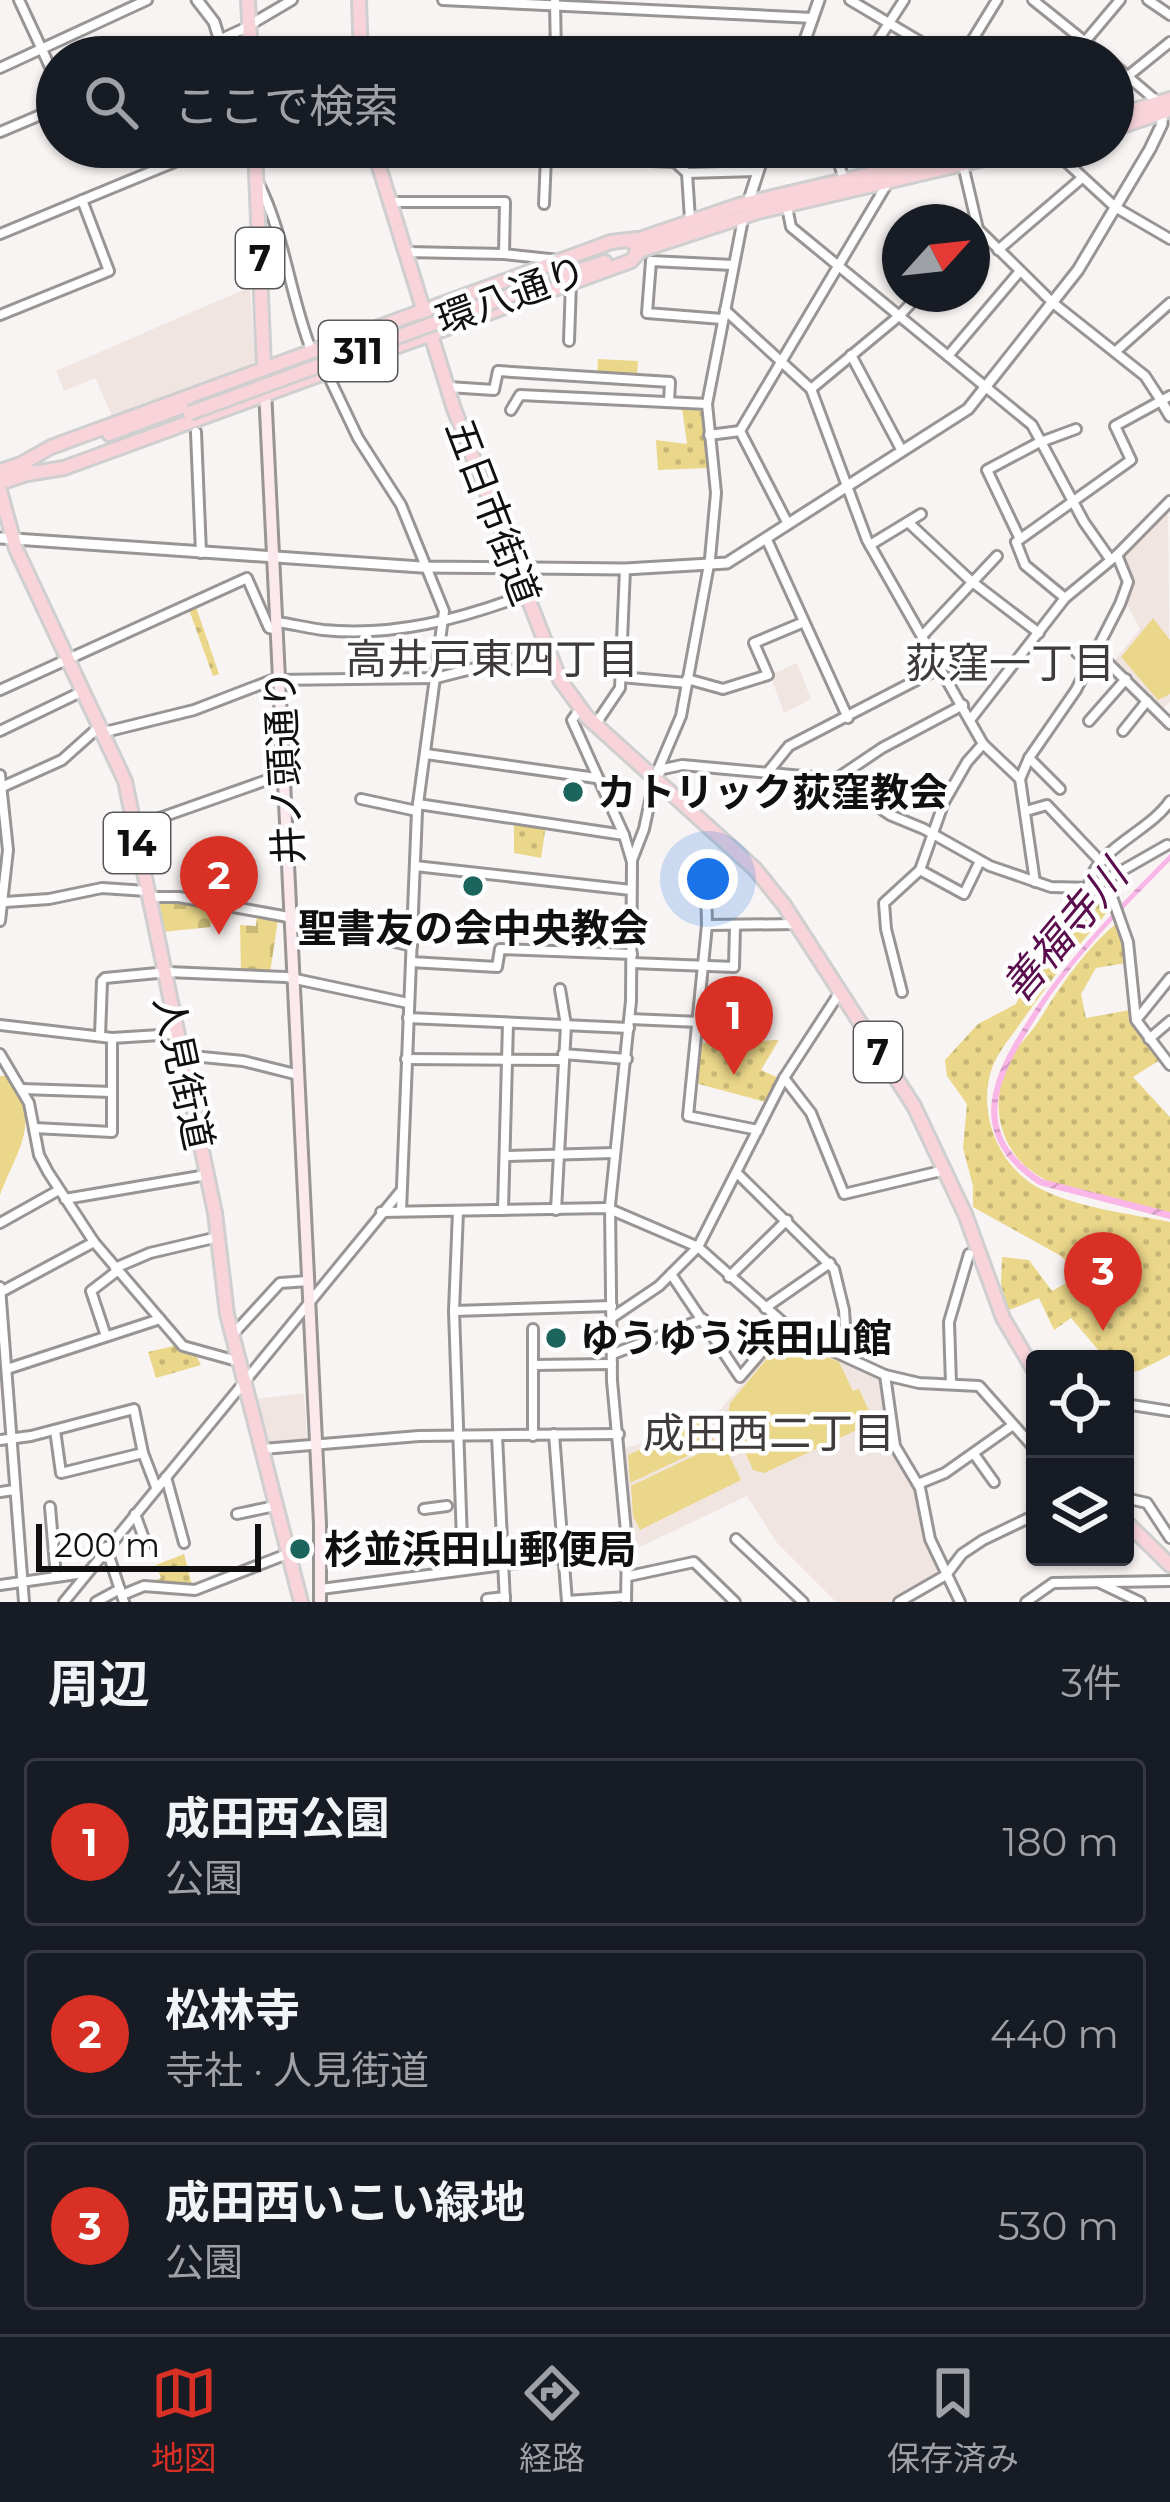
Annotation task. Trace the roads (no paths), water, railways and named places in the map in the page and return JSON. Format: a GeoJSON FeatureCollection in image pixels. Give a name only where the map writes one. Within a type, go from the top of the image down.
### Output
{"type":"FeatureCollection","features":[{"type":"Feature","properties":{"kind":"main road"},"geometry":{"type":"LineString","coordinates":[[248,0],[250,36]]}},
{"type":"Feature","properties":{"kind":"main road"},"geometry":{"type":"LineString","coordinates":[[359,0],[360,36]]}},
{"type":"Feature","properties":{"kind":"main road"},"geometry":{"type":"LineString","coordinates":[[1134,113],[1166,107]]}},
{"type":"Feature","properties":{"kind":"main road"},"geometry":{"type":"LineString","coordinates":[[1134,120],[1166,107]]}},
{"type":"Feature","properties":{"kind":"main road","name":"井ノ頭通り"},"geometry":{"type":"LineString","coordinates":[[256,168],[321,1596]]}},
{"type":"Feature","properties":{"kind":"main road","name":"五日市街道"},"geometry":{"type":"LineString","coordinates":[[379,168],[447,387],[546,650],[565,688],[595,724],[755,868],[796,924],[914,1106],[945,1170],[1003,1318],[1026,1357]]}},
{"type":"Feature","properties":{"kind":"main road","name":"環八通り"},"geometry":{"type":"LineString","coordinates":[[0,488],[25,469],[107,435],[524,286],[643,250],[746,209],[893,168]]}},
{"type":"Feature","properties":{"kind":"main road","name":"環八通り"},"geometry":{"type":"LineString","coordinates":[[643,250],[690,219],[787,205],[945,168]]}},
{"type":"Feature","properties":{"kind":"main road"},"geometry":{"type":"LineString","coordinates":[[25,469],[51,447],[559,260],[611,242],[643,250]]}},
{"type":"Feature","properties":{"kind":"main road"},"geometry":{"type":"LineString","coordinates":[[25,469],[64,468],[631,260],[643,250]]}},
{"type":"Feature","properties":{"kind":"main road","name":"環八通り"},"geometry":{"type":"LineString","coordinates":[[0,471],[25,469],[137,432],[524,286]]}},
{"type":"Feature","properties":{"kind":"main road","name":"人見街道"},"geometry":{"type":"LineString","coordinates":[[0,488],[6,538],[123,772],[218,1237],[226,1314],[301,1602]]}},
{"type":"Feature","properties":{"kind":"main road"},"geometry":{"type":"LineString","coordinates":[[1134,1530],[1170,1564]]}},
{"type":"Feature","properties":{"kind":"street"},"geometry":{"type":"LineString","coordinates":[[19,0],[36,36]]}},
{"type":"Feature","properties":{"kind":"street"},"geometry":{"type":"LineString","coordinates":[[70,36],[147,0]]}},
{"type":"Feature","properties":{"kind":"street"},"geometry":{"type":"LineString","coordinates":[[197,0],[219,36]]}},
{"type":"Feature","properties":{"kind":"street"},"geometry":{"type":"LineString","coordinates":[[228,36],[292,0]]}},
{"type":"Feature","properties":{"kind":"street"},"geometry":{"type":"LineString","coordinates":[[443,0],[657,4],[813,18]]}},
{"type":"Feature","properties":{"kind":"street"},"geometry":{"type":"LineString","coordinates":[[807,36],[819,0]]}},
{"type":"Feature","properties":{"kind":"street"},"geometry":{"type":"LineString","coordinates":[[850,0],[911,36]]}},
{"type":"Feature","properties":{"kind":"street"},"geometry":{"type":"LineString","coordinates":[[881,36],[904,0]]}},
{"type":"Feature","properties":{"kind":"street"},"geometry":{"type":"LineString","coordinates":[[975,36],[997,0]]}},
{"type":"Feature","properties":{"kind":"street"},"geometry":{"type":"LineString","coordinates":[[1033,0],[1078,36]]}},
{"type":"Feature","properties":{"kind":"street"},"geometry":{"type":"LineString","coordinates":[[1090,36],[1120,0]]}},
{"type":"Feature","properties":{"kind":"street"},"geometry":{"type":"LineString","coordinates":[[1148,0],[1170,15]]}},
{"type":"Feature","properties":{"kind":"street"},"geometry":{"type":"LineString","coordinates":[[555,2],[556,36]]}},
{"type":"Feature","properties":{"kind":"street"},"geometry":{"type":"LineString","coordinates":[[1134,72],[1170,42]]}},
{"type":"Feature","properties":{"kind":"street"},"geometry":{"type":"LineString","coordinates":[[0,68],[36,52]]}},
{"type":"Feature","properties":{"kind":"street"},"geometry":{"type":"LineString","coordinates":[[6,538],[428,568],[708,567],[739,558],[957,418],[986,388],[1078,270],[1150,149],[1166,107],[1134,80]]}},
{"type":"Feature","properties":{"kind":"street"},"geometry":{"type":"LineString","coordinates":[[0,132],[36,117]]}},
{"type":"Feature","properties":{"kind":"street"},"geometry":{"type":"LineString","coordinates":[[0,234],[160,168]]}},
{"type":"Feature","properties":{"kind":"street"},"geometry":{"type":"LineString","coordinates":[[544,204],[546,168]]}},
{"type":"Feature","properties":{"kind":"street"},"geometry":{"type":"LineString","coordinates":[[681,168],[687,173],[758,171]]}},
{"type":"Feature","properties":{"kind":"street"},"geometry":{"type":"LineString","coordinates":[[554,1434],[567,1602],[626,1599],[610,1209],[627,1059],[632,862],[655,777],[673,740],[708,567],[716,514],[707,404],[733,265],[759,168]]}},
{"type":"Feature","properties":{"kind":"street"},"geometry":{"type":"LineString","coordinates":[[840,168],[844,180]]}},
{"type":"Feature","properties":{"kind":"street"},"geometry":{"type":"LineString","coordinates":[[740,431],[896,168]]}},
{"type":"Feature","properties":{"kind":"street"},"geometry":{"type":"LineString","coordinates":[[963,168],[970,204]]}},
{"type":"Feature","properties":{"kind":"street"},"geometry":{"type":"LineString","coordinates":[[1072,168],[1115,207],[1170,238]]}},
{"type":"Feature","properties":{"kind":"street"},"geometry":{"type":"LineString","coordinates":[[687,173],[690,219]]}},
{"type":"Feature","properties":{"kind":"street"},"geometry":{"type":"LineString","coordinates":[[998,250],[1082,178]]}},
{"type":"Feature","properties":{"kind":"street"},"geometry":{"type":"LineString","coordinates":[[257,180],[269,202],[295,310],[312,352]]}},
{"type":"Feature","properties":{"kind":"street"},"geometry":{"type":"LineString","coordinates":[[0,314],[109,272],[82,200]]}},
{"type":"Feature","properties":{"kind":"street"},"geometry":{"type":"LineString","coordinates":[[389,202],[505,202],[504,254]]}},
{"type":"Feature","properties":{"kind":"street"},"geometry":{"type":"LineString","coordinates":[[787,205],[791,227],[1032,425],[1072,499],[1128,582],[1090,662],[1020,779],[1035,882]]}},
{"type":"Feature","properties":{"kind":"street"},"geometry":{"type":"LineString","coordinates":[[990,244],[1053,303],[1144,376],[1165,398],[1170,416]]}},
{"type":"Feature","properties":{"kind":"street"},"geometry":{"type":"LineString","coordinates":[[733,265],[643,250],[647,313],[723,314],[811,389],[870,545],[983,744],[1020,779]]}},
{"type":"Feature","properties":{"kind":"street"},"geometry":{"type":"LineString","coordinates":[[405,252],[559,260]]}},
{"type":"Feature","properties":{"kind":"street"},"geometry":{"type":"LineString","coordinates":[[948,356],[1020,271]]}},
{"type":"Feature","properties":{"kind":"street"},"geometry":{"type":"LineString","coordinates":[[569,341],[571,282]]}},
{"type":"Feature","properties":{"kind":"street"},"geometry":{"type":"LineString","coordinates":[[1115,352],[1170,303]]}},
{"type":"Feature","properties":{"kind":"street"},"geometry":{"type":"LineString","coordinates":[[811,389],[903,312]]}},
{"type":"Feature","properties":{"kind":"street"},"geometry":{"type":"LineString","coordinates":[[851,356],[903,453]]}},
{"type":"Feature","properties":{"kind":"street"},"geometry":{"type":"LineString","coordinates":[[447,387],[494,389],[498,371],[670,382],[669,402]]}},
{"type":"Feature","properties":{"kind":"street"},"geometry":{"type":"LineString","coordinates":[[327,373],[358,437],[401,506],[428,568],[444,622],[417,807],[400,1210]]}},
{"type":"Feature","properties":{"kind":"street"},"geometry":{"type":"LineString","coordinates":[[511,410],[520,395],[707,404]]}},
{"type":"Feature","properties":{"kind":"street"},"geometry":{"type":"LineString","coordinates":[[1065,598],[1025,565],[1016,542],[1131,460],[1115,426],[1165,398]]}},
{"type":"Feature","properties":{"kind":"street"},"geometry":{"type":"LineString","coordinates":[[1019,538],[987,470],[1076,429]]}},
{"type":"Feature","properties":{"kind":"street"},"geometry":{"type":"LineString","coordinates":[[710,435],[740,431]]}},
{"type":"Feature","properties":{"kind":"street"},"geometry":{"type":"LineString","coordinates":[[740,431],[789,526]]}},
{"type":"Feature","properties":{"kind":"street"},"geometry":{"type":"LineString","coordinates":[[196,432],[201,553]]}},
{"type":"Feature","properties":{"kind":"street"},"geometry":{"type":"LineString","coordinates":[[970,720],[1065,598],[1170,501]]}},
{"type":"Feature","properties":{"kind":"street"},"geometry":{"type":"LineString","coordinates":[[870,545],[921,514]]}},
{"type":"Feature","properties":{"kind":"street"},"geometry":{"type":"LineString","coordinates":[[909,523],[971,581],[1039,633]]}},
{"type":"Feature","properties":{"kind":"street"},"geometry":{"type":"LineString","coordinates":[[767,540],[848,718]]}},
{"type":"Feature","properties":{"kind":"street"},"geometry":{"type":"LineString","coordinates":[[923,635],[997,556]]}},
{"type":"Feature","properties":{"kind":"street"},"geometry":{"type":"LineString","coordinates":[[595,724],[620,688],[625,569]]}},
{"type":"Feature","properties":{"kind":"street"},"geometry":{"type":"LineString","coordinates":[[0,690],[247,578],[269,628],[386,631],[444,622],[525,595]]}},
{"type":"Feature","properties":{"kind":"street"},"geometry":{"type":"LineString","coordinates":[[621,677],[687,681],[723,689],[768,675],[754,643],[805,622]]}},
{"type":"Feature","properties":{"kind":"street"},"geometry":{"type":"LineString","coordinates":[[2,787],[62,760],[103,729],[184,712],[280,680],[436,678],[546,650]]}},
{"type":"Feature","properties":{"kind":"street"},"geometry":{"type":"LineString","coordinates":[[1096,651],[1170,724]]}},
{"type":"Feature","properties":{"kind":"street"},"geometry":{"type":"LineString","coordinates":[[1077,653],[1090,662]]}},
{"type":"Feature","properties":{"kind":"street"},"geometry":{"type":"LineString","coordinates":[[768,772],[789,746],[942,667]]}},
{"type":"Feature","properties":{"kind":"street"},"geometry":{"type":"LineString","coordinates":[[1089,721],[1126,679]]}},
{"type":"Feature","properties":{"kind":"street"},"geometry":{"type":"LineString","coordinates":[[0,731],[85,690]]}},
{"type":"Feature","properties":{"kind":"street"},"geometry":{"type":"LineString","coordinates":[[1123,731],[1147,701]]}},
{"type":"Feature","properties":{"kind":"street"},"geometry":{"type":"LineString","coordinates":[[836,779],[963,704]]}},
{"type":"Feature","properties":{"kind":"street"},"geometry":{"type":"LineString","coordinates":[[580,709],[572,720],[632,862]]}},
{"type":"Feature","properties":{"kind":"street"},"geometry":{"type":"LineString","coordinates":[[902,992],[884,903],[920,870],[944,802],[983,744]]}},
{"type":"Feature","properties":{"kind":"street"},"geometry":{"type":"LineString","coordinates":[[427,754],[596,778]]}},
{"type":"Feature","properties":{"kind":"street"},"geometry":{"type":"LineString","coordinates":[[1029,758],[1060,789]]}},
{"type":"Feature","properties":{"kind":"street"},"geometry":{"type":"LineString","coordinates":[[655,777],[663,769],[682,765],[836,779],[890,815],[980,861],[1051,887],[1091,888],[1111,894],[1122,918],[1136,1020],[1170,1065]]}},
{"type":"Feature","properties":{"kind":"street"},"geometry":{"type":"LineString","coordinates":[[134,827],[284,774]]}},
{"type":"Feature","properties":{"kind":"street"},"geometry":{"type":"LineString","coordinates":[[0,775],[8,850],[0,921]]}},
{"type":"Feature","properties":{"kind":"street"},"geometry":{"type":"LineString","coordinates":[[361,799],[624,835]]}},
{"type":"Feature","properties":{"kind":"street"},"geometry":{"type":"LineString","coordinates":[[1081,905],[1101,862],[1148,827],[1170,801]]}},
{"type":"Feature","properties":{"kind":"street"},"geometry":{"type":"LineString","coordinates":[[1026,811],[1047,805],[1101,862]]}},
{"type":"Feature","properties":{"kind":"street"},"geometry":{"type":"LineString","coordinates":[[1091,888],[1167,845]]}},
{"type":"Feature","properties":{"kind":"street"},"geometry":{"type":"LineString","coordinates":[[920,870],[964,894],[980,861]]}},
{"type":"Feature","properties":{"kind":"street"},"geometry":{"type":"LineString","coordinates":[[415,866],[631,890]]}},
{"type":"Feature","properties":{"kind":"street"},"geometry":{"type":"LineString","coordinates":[[706,884],[704,965],[688,1116],[759,1130]]}},
{"type":"Feature","properties":{"kind":"street"},"geometry":{"type":"LineString","coordinates":[[4,902],[103,888],[179,897],[412,946]]}},
{"type":"Feature","properties":{"kind":"street"},"geometry":{"type":"LineString","coordinates":[[707,925],[796,924]]}},
{"type":"Feature","properties":{"kind":"street"},"geometry":{"type":"LineString","coordinates":[[411,962],[497,967],[500,949],[734,967],[735,926]]}},
{"type":"Feature","properties":{"kind":"street"},"geometry":{"type":"LineString","coordinates":[[100,1036],[102,981],[164,972],[294,979],[408,1003]]}},
{"type":"Feature","properties":{"kind":"street"},"geometry":{"type":"LineString","coordinates":[[1136,1020],[1170,978]]}},
{"type":"Feature","properties":{"kind":"street"},"geometry":{"type":"LineString","coordinates":[[556,1210],[566,1025],[560,989]]}},
{"type":"Feature","properties":{"kind":"street"},"geometry":{"type":"LineString","coordinates":[[454,1311],[612,1312],[645,1297],[698,1246],[784,1078],[840,992]]}},
{"type":"Feature","properties":{"kind":"street"},"geometry":{"type":"LineString","coordinates":[[408,1018],[566,1025],[699,1022]]}},
{"type":"Feature","properties":{"kind":"street"},"geometry":{"type":"LineString","coordinates":[[1149,1039],[1170,1021]]}},
{"type":"Feature","properties":{"kind":"street"},"geometry":{"type":"LineString","coordinates":[[503,1210],[508,1023]]}},
{"type":"Feature","properties":{"kind":"street"},"geometry":{"type":"LineString","coordinates":[[0,1025],[112,1038],[176,1034]]}},
{"type":"Feature","properties":{"kind":"street"},"geometry":{"type":"LineString","coordinates":[[34,1128],[112,1132],[112,1038]]}},
{"type":"Feature","properties":{"kind":"street"},"geometry":{"type":"LineString","coordinates":[[0,1054],[22,1089],[39,1154],[94,1242],[183,1346],[238,1361]]}},
{"type":"Feature","properties":{"kind":"street"},"geometry":{"type":"LineString","coordinates":[[180,1055],[243,1061],[298,1076]]}},
{"type":"Feature","properties":{"kind":"street"},"geometry":{"type":"LineString","coordinates":[[406,1059],[627,1059]]}},
{"type":"Feature","properties":{"kind":"street"},"geometry":{"type":"LineString","coordinates":[[784,1078],[811,1112],[844,1194],[945,1170]]}},
{"type":"Feature","properties":{"kind":"street"},"geometry":{"type":"LineString","coordinates":[[22,1089],[112,1092]]}},
{"type":"Feature","properties":{"kind":"street"},"geometry":{"type":"LineString","coordinates":[[505,1156],[614,1153]]}},
{"type":"Feature","properties":{"kind":"street"},"geometry":{"type":"LineString","coordinates":[[738,1174],[830,1263],[844,1310],[847,1356]]}},
{"type":"Feature","properties":{"kind":"street"},"geometry":{"type":"LineString","coordinates":[[0,1223],[62,1195],[206,1175]]}},
{"type":"Feature","properties":{"kind":"street"},"geometry":{"type":"LineString","coordinates":[[64,1602],[401,1190]]}},
{"type":"Feature","properties":{"kind":"street"},"geometry":{"type":"LineString","coordinates":[[380,1212],[610,1209],[698,1246],[784,1326],[885,1375],[919,1383],[979,1386],[1026,1439]]}},
{"type":"Feature","properties":{"kind":"street"},"geometry":{"type":"LineString","coordinates":[[458,1211],[454,1311],[462,1541]]}},
{"type":"Feature","properties":{"kind":"street"},"geometry":{"type":"LineString","coordinates":[[729,1277],[787,1220]]}},
{"type":"Feature","properties":{"kind":"street"},"geometry":{"type":"LineString","coordinates":[[106,1336],[91,1291],[130,1259],[218,1237]]}},
{"type":"Feature","properties":{"kind":"street"},"geometry":{"type":"LineString","coordinates":[[24,1602],[5,1440],[7,1369],[1,1290],[94,1242]]}},
{"type":"Feature","properties":{"kind":"street"},"geometry":{"type":"LineString","coordinates":[[951,1384],[949,1322],[969,1254]]}},
{"type":"Feature","properties":{"kind":"street"},"geometry":{"type":"LineString","coordinates":[[765,1308],[830,1263]]}},
{"type":"Feature","properties":{"kind":"street"},"geometry":{"type":"LineString","coordinates":[[671,1274],[740,1377],[784,1326]]}},
{"type":"Feature","properties":{"kind":"street"},"geometry":{"type":"LineString","coordinates":[[236,1331],[280,1283],[308,1281]]}},
{"type":"Feature","properties":{"kind":"street"},"geometry":{"type":"LineString","coordinates":[[7,1369],[160,1318]]}},
{"type":"Feature","properties":{"kind":"street"},"geometry":{"type":"LineString","coordinates":[[533,1365],[613,1359],[704,1319]]}},
{"type":"Feature","properties":{"kind":"street"},"geometry":{"type":"LineString","coordinates":[[532,1436],[533,1329]]}},
{"type":"Feature","properties":{"kind":"street"},"geometry":{"type":"LineString","coordinates":[[885,1375],[895,1446],[918,1484],[930,1539],[960,1602]]}},
{"type":"Feature","properties":{"kind":"street"},"geometry":{"type":"LineString","coordinates":[[1134,1405],[1170,1411]]}},
{"type":"Feature","properties":{"kind":"street"},"geometry":{"type":"LineString","coordinates":[[5,1440],[134,1409],[156,1487]]}},
{"type":"Feature","properties":{"kind":"street"},"geometry":{"type":"LineString","coordinates":[[918,1484],[945,1473],[1013,1425]]}},
{"type":"Feature","properties":{"kind":"street"},"geometry":{"type":"LineString","coordinates":[[55,1430],[61,1474],[143,1453]]}},
{"type":"Feature","properties":{"kind":"street"},"geometry":{"type":"LineString","coordinates":[[263,1449],[458,1436],[620,1434]]}},
{"type":"Feature","properties":{"kind":"street"},"geometry":{"type":"LineString","coordinates":[[487,1599],[505,1600],[497,1436]]}},
{"type":"Feature","properties":{"kind":"street"},"geometry":{"type":"LineString","coordinates":[[974,1454],[994,1481]]}},
{"type":"Feature","properties":{"kind":"street"},"geometry":{"type":"LineString","coordinates":[[166,1475],[184,1543]]}},
{"type":"Feature","properties":{"kind":"street"},"geometry":{"type":"LineString","coordinates":[[0,1492],[14,1490]]}},
{"type":"Feature","properties":{"kind":"street"},"geometry":{"type":"LineString","coordinates":[[1134,1500],[1147,1503],[1170,1538]]}},
{"type":"Feature","properties":{"kind":"street"},"geometry":{"type":"LineString","coordinates":[[237,1514],[275,1506]]}},
{"type":"Feature","properties":{"kind":"street"},"geometry":{"type":"LineString","coordinates":[[424,1509],[447,1506]]}},
{"type":"Feature","properties":{"kind":"street"},"geometry":{"type":"LineString","coordinates":[[50,1507],[56,1577]]}},
{"type":"Feature","properties":{"kind":"street"},"geometry":{"type":"LineString","coordinates":[[134,1513],[146,1544]]}},
{"type":"Feature","properties":{"kind":"street"},"geometry":{"type":"LineString","coordinates":[[899,1602],[946,1575],[962,1554],[983,1540],[1026,1519]]}},
{"type":"Feature","properties":{"kind":"street"},"geometry":{"type":"LineString","coordinates":[[736,1539],[803,1602]]}},
{"type":"Feature","properties":{"kind":"street"},"geometry":{"type":"LineString","coordinates":[[427,1547],[445,1545]]}},
{"type":"Feature","properties":{"kind":"street"},"geometry":{"type":"LineString","coordinates":[[106,1547],[122,1595]]}},
{"type":"Feature","properties":{"kind":"street"},"geometry":{"type":"LineString","coordinates":[[321,1596],[502,1564],[627,1549]]}},
{"type":"Feature","properties":{"kind":"street"},"geometry":{"type":"LineString","coordinates":[[96,1602],[144,1586],[195,1590],[287,1554]]}},
{"type":"Feature","properties":{"kind":"street"},"geometry":{"type":"LineString","coordinates":[[628,1576],[694,1562],[732,1601]]}},
{"type":"Feature","properties":{"kind":"street"},"geometry":{"type":"LineString","coordinates":[[0,1586],[86,1572]]}},
{"type":"Feature","properties":{"kind":"street"},"geometry":{"type":"LineString","coordinates":[[1026,1602],[1053,1583],[1170,1581]]}},
{"type":"Feature","properties":{"kind":"street"},"geometry":{"type":"LineString","coordinates":[[1099,1582],[1140,1602]]}},
{"type":"Feature","properties":{"kind":"water"},"geometry":{"type":"Polygon","coordinates":[[[1170,854],[1170,861],[1098,936],[1050,996],[1002,1082],[998,1123],[1019,1161],[1042,1179],[1170,1212],[1170,1219],[1039,1185],[1000,1146],[991,1105],[1004,1062],[1045,994],[1170,854]]]}},
{"type":"Feature","properties":{"kind":"place","name":"カトリック荻窪教会"},"geometry":{"type":"Point","coordinates":[573,792]}},
{"type":"Feature","properties":{"kind":"place","name":"聖書友の会中央教会"},"geometry":{"type":"Point","coordinates":[473,886]}},
{"type":"Feature","properties":{"kind":"place","name":"松林寺"},"geometry":{"type":"Point","coordinates":[219,935]}},
{"type":"Feature","properties":{"kind":"place","name":"成田西公園"},"geometry":{"type":"Point","coordinates":[734,1075]}},
{"type":"Feature","properties":{"kind":"place","name":"成田西いこい緑地"},"geometry":{"type":"Point","coordinates":[1103,1331]}},
{"type":"Feature","properties":{"kind":"place","name":"ゆうゆう浜田山館"},"geometry":{"type":"Point","coordinates":[556,1338]}},
{"type":"Feature","properties":{"kind":"place","name":"杉並浜田山郵便局"},"geometry":{"type":"Point","coordinates":[300,1549]}},
{"type":"Feature","properties":{"kind":"district","name":"高井戸東四丁目"},"geometry":{"type":"Point","coordinates":[492,659]}},
{"type":"Feature","properties":{"kind":"district","name":"荻窪一丁目"},"geometry":{"type":"Point","coordinates":[1010,663]}},
{"type":"Feature","properties":{"kind":"district","name":"成田西二丁目"},"geometry":{"type":"Point","coordinates":[769,1433]}},
{"type":"Feature","properties":{"kind":"water label","name":"善福寺川"},"geometry":{"type":"Point","coordinates":[1064,931]}}]}
